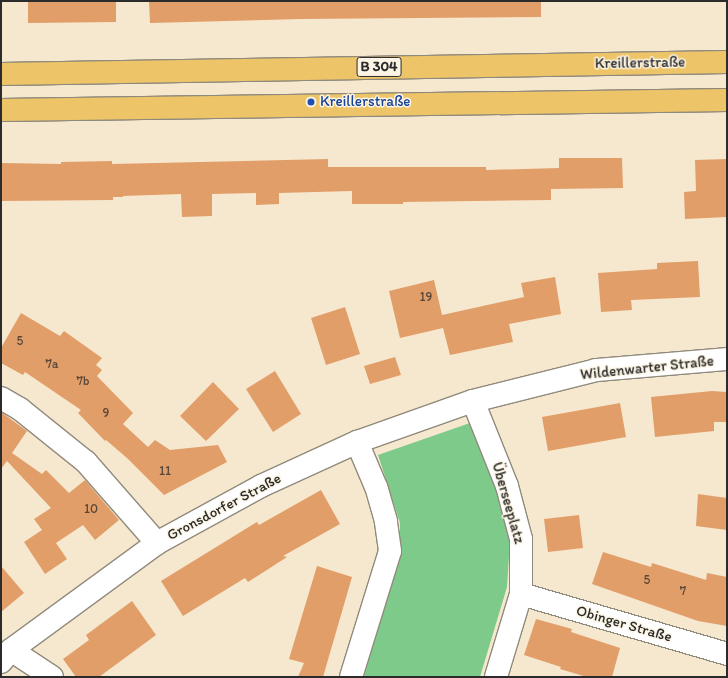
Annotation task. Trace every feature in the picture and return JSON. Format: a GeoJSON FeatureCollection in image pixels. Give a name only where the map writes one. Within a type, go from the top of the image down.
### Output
{"type":"FeatureCollection","features":[{"type":"Feature","properties":{"kind":"main road","name":"Kreillerstraße"},"geometry":{"type":"LineString","coordinates":[[1,74],[727,62]]}},
{"type":"Feature","properties":{"kind":"main road"},"geometry":{"type":"LineString","coordinates":[[1,110],[727,100]]}},
{"type":"Feature","properties":{"kind":"street","name":"Wildenwarter Straße"},"geometry":{"type":"LineString","coordinates":[[473,401],[596,370],[727,359]]}},
{"type":"Feature","properties":{"kind":"street"},"geometry":{"type":"LineString","coordinates":[[1,398],[20,409],[86,462],[157,542]]}},
{"type":"Feature","properties":{"kind":"street","name":"Gronsdorfer Straße"},"geometry":{"type":"LineString","coordinates":[[6,656],[157,542],[261,486],[357,442],[473,401]]}},
{"type":"Feature","properties":{"kind":"street","name":"Überseeplatz"},"geometry":{"type":"LineString","coordinates":[[473,401],[507,486],[521,539],[521,594],[496,677]]}},
{"type":"Feature","properties":{"kind":"street"},"geometry":{"type":"LineString","coordinates":[[351,677],[390,551],[386,521],[376,487],[357,442]]}},
{"type":"Feature","properties":{"kind":"street","name":"Obinger Straße"},"geometry":{"type":"LineString","coordinates":[[521,594],[727,654]]}},
{"type":"Feature","properties":{"kind":"street"},"geometry":{"type":"LineString","coordinates":[[6,656],[52,677]]}},
{"type":"Feature","properties":{"kind":"green space"},"geometry":{"type":"Polygon","coordinates":[[[470,423],[498,489],[510,540],[507,587],[480,677],[364,677],[400,548],[400,523],[378,455],[470,423]]]}},
{"type":"Feature","properties":{"kind":"building"},"geometry":{"type":"Polygon","coordinates":[[[28,1],[116,1],[116,22],[28,23],[28,1]]]}},
{"type":"Feature","properties":{"kind":"building"},"geometry":{"type":"Polygon","coordinates":[[[149,1],[541,1],[541,17],[301,19],[150,23],[149,1]]]}},
{"type":"Feature","properties":{"kind":"building"},"geometry":{"type":"Polygon","coordinates":[[[559,158],[622,158],[623,188],[551,189],[551,200],[403,202],[403,204],[352,204],[352,191],[279,193],[279,204],[256,205],[256,193],[212,194],[212,216],[182,217],[181,194],[123,196],[113,197],[113,200],[1,201],[1,163],[61,164],[61,162],[112,161],[112,164],[328,159],[328,167],[486,167],[486,170],[559,168],[559,158]]]}},
{"type":"Feature","properties":{"kind":"building"},"geometry":{"type":"Polygon","coordinates":[[[727,159],[727,217],[685,219],[684,192],[696,191],[695,160],[727,159]]]}},
{"type":"Feature","properties":{"kind":"building"},"geometry":{"type":"Polygon","coordinates":[[[698,261],[700,297],[631,300],[632,310],[601,312],[598,273],[657,269],[657,263],[698,261]]]}},
{"type":"Feature","properties":{"kind":"building"},"geometry":{"type":"Polygon","coordinates":[[[555,277],[561,314],[509,324],[513,342],[450,355],[443,328],[400,338],[389,291],[434,280],[442,315],[524,297],[521,283],[555,277]]]}},
{"type":"Feature","properties":{"kind":"building"},"geometry":{"type":"Polygon","coordinates":[[[345,307],[360,354],[326,365],[311,318],[345,307]]]}},
{"type":"Feature","properties":{"kind":"building"},"geometry":{"type":"Polygon","coordinates":[[[21,313],[60,336],[64,331],[102,358],[96,365],[102,370],[97,376],[133,413],[123,424],[148,447],[155,440],[170,450],[218,445],[227,462],[164,495],[127,458],[106,440],[105,441],[78,413],[81,410],[25,372],[23,375],[1,363],[1,348],[21,313]]]}},
{"type":"Feature","properties":{"kind":"building"},"geometry":{"type":"Polygon","coordinates":[[[395,357],[401,375],[370,384],[364,366],[395,357]]]}},
{"type":"Feature","properties":{"kind":"building"},"geometry":{"type":"Polygon","coordinates":[[[275,371],[301,414],[273,432],[246,389],[275,371]]]}},
{"type":"Feature","properties":{"kind":"building"},"geometry":{"type":"Polygon","coordinates":[[[213,382],[239,409],[206,441],[180,416],[213,382]]]}},
{"type":"Feature","properties":{"kind":"building"},"geometry":{"type":"Polygon","coordinates":[[[712,391],[727,392],[727,422],[714,422],[714,431],[655,437],[651,397],[712,391]]]}},
{"type":"Feature","properties":{"kind":"building"},"geometry":{"type":"Polygon","coordinates":[[[620,403],[626,437],[548,451],[542,417],[620,403]]]}},
{"type":"Feature","properties":{"kind":"building"},"geometry":{"type":"Polygon","coordinates":[[[1,412],[27,431],[12,453],[42,474],[46,470],[69,493],[85,480],[119,520],[95,540],[83,525],[56,543],[67,559],[45,574],[24,542],[42,530],[34,519],[51,508],[7,461],[1,469],[1,412]]]}},
{"type":"Feature","properties":{"kind":"building"},"geometry":{"type":"Polygon","coordinates":[[[321,490],[340,524],[283,556],[287,557],[248,582],[245,578],[183,616],[161,581],[257,522],[259,525],[321,490]]]}},
{"type":"Feature","properties":{"kind":"building"},"geometry":{"type":"Polygon","coordinates":[[[698,494],[727,498],[727,530],[696,526],[698,494]]]}},
{"type":"Feature","properties":{"kind":"building"},"geometry":{"type":"Polygon","coordinates":[[[579,515],[583,548],[548,552],[544,519],[579,515]]]}},
{"type":"Feature","properties":{"kind":"building"},"geometry":{"type":"Polygon","coordinates":[[[603,552],[651,567],[652,563],[706,580],[707,573],[727,577],[727,626],[698,621],[592,584],[603,552]]]}},
{"type":"Feature","properties":{"kind":"building"},"geometry":{"type":"Polygon","coordinates":[[[1,566],[24,593],[1,612],[1,566]]]}},
{"type":"Feature","properties":{"kind":"building"},"geometry":{"type":"Polygon","coordinates":[[[317,566],[352,577],[323,677],[298,677],[304,663],[289,659],[317,566]]]}},
{"type":"Feature","properties":{"kind":"building"},"geometry":{"type":"Polygon","coordinates":[[[132,601],[156,635],[99,677],[76,677],[63,659],[89,640],[86,635],[132,601]]]}},
{"type":"Feature","properties":{"kind":"building"},"geometry":{"type":"Polygon","coordinates":[[[536,619],[572,629],[571,632],[620,648],[612,677],[587,677],[560,669],[561,667],[524,655],[536,619]]]}},
{"type":"Feature","properties":{"kind":"place","name":"Kreillerstraße"},"geometry":{"type":"Point","coordinates":[311,102]}}]}
